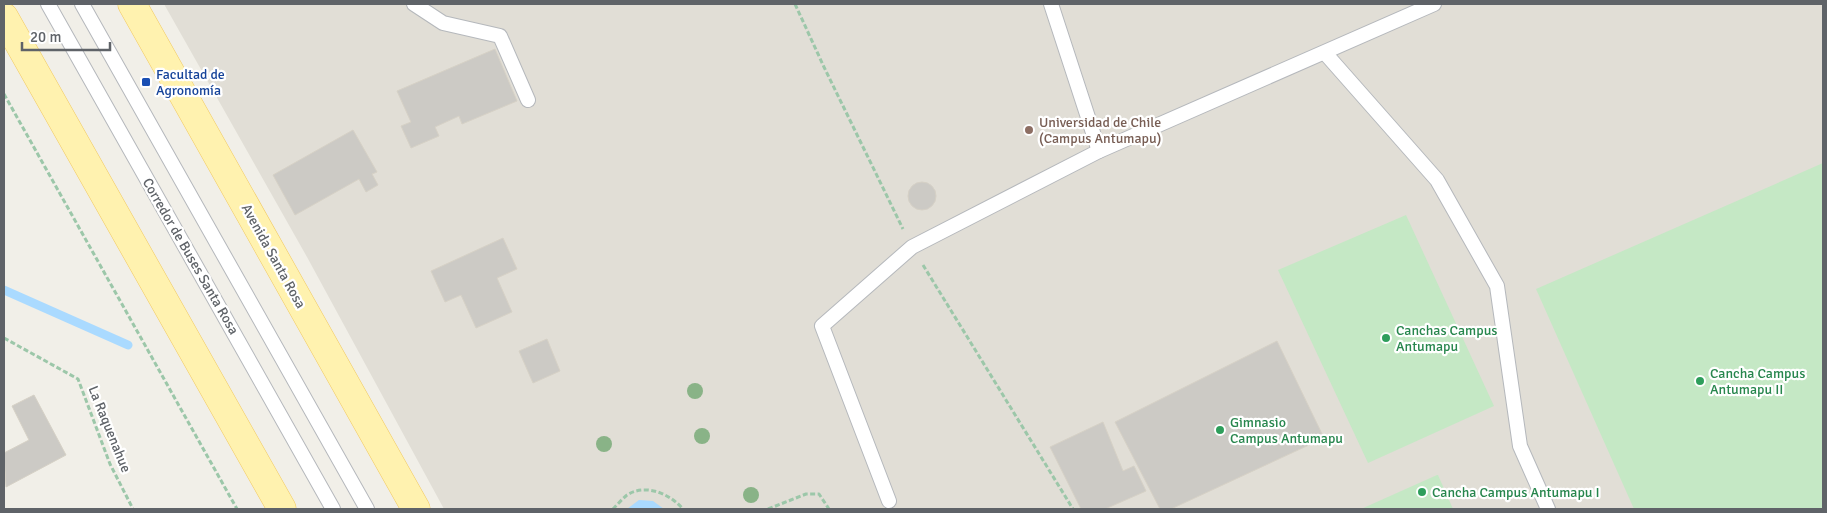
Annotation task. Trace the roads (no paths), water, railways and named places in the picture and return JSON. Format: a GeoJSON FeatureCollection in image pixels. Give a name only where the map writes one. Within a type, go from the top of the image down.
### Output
{"type":"FeatureCollection","features":[{"type":"Feature","properties":{"kind":"main road","name":"Avenida Santa Rosa"},"geometry":{"type":"LineString","coordinates":[[132,4],[416,509]]}},
{"type":"Feature","properties":{"kind":"main road"},"geometry":{"type":"LineString","coordinates":[[4,18],[282,509]]}},
{"type":"Feature","properties":{"kind":"lane","name":"Corredor de Buses Santa Rosa"},"geometry":{"type":"LineString","coordinates":[[48,4],[333,509]]}},
{"type":"Feature","properties":{"kind":"lane","name":"Corredor de Buses Santa Rosa"},"geometry":{"type":"LineString","coordinates":[[82,4],[366,509]]}},
{"type":"Feature","properties":{"kind":"lane"},"geometry":{"type":"LineString","coordinates":[[414,4],[443,23],[500,36],[528,100]]}},
{"type":"Feature","properties":{"kind":"lane"},"geometry":{"type":"LineString","coordinates":[[1051,4],[1099,152]]}},
{"type":"Feature","properties":{"kind":"lane"},"geometry":{"type":"LineString","coordinates":[[889,500],[822,326],[912,247],[1099,152],[1325,53],[1405,10],[1434,4]]}},
{"type":"Feature","properties":{"kind":"lane"},"geometry":{"type":"LineString","coordinates":[[1325,53],[1437,180],[1497,286],[1520,446],[1548,509]]}},
{"type":"Feature","properties":{"kind":"water"},"geometry":{"type":"Polygon","coordinates":[[[639,500],[653,501],[664,509],[627,509],[639,500]]]}},
{"type":"Feature","properties":{"kind":"waterway"},"geometry":{"type":"LineString","coordinates":[[4,290],[128,345]]}},
{"type":"Feature","properties":{"kind":"place","name":"Facultad de Agronomía"},"geometry":{"type":"Point","coordinates":[146,82]}},
{"type":"Feature","properties":{"kind":"place","name":"Universidad de Chile (Campus Antumapu)"},"geometry":{"type":"Point","coordinates":[1029,130]}},
{"type":"Feature","properties":{"kind":"place","name":"Canchas Campus Antumapu"},"geometry":{"type":"Point","coordinates":[1386,338]}},
{"type":"Feature","properties":{"kind":"place","name":"Cancha Campus Antumapu II"},"geometry":{"type":"Point","coordinates":[1700,381]}},
{"type":"Feature","properties":{"kind":"place","name":"Gimnasio Campus Antumapu"},"geometry":{"type":"Point","coordinates":[1220,430]}},
{"type":"Feature","properties":{"kind":"place","name":"Cancha Campus Antumapu I"},"geometry":{"type":"Point","coordinates":[1422,492]}}]}
